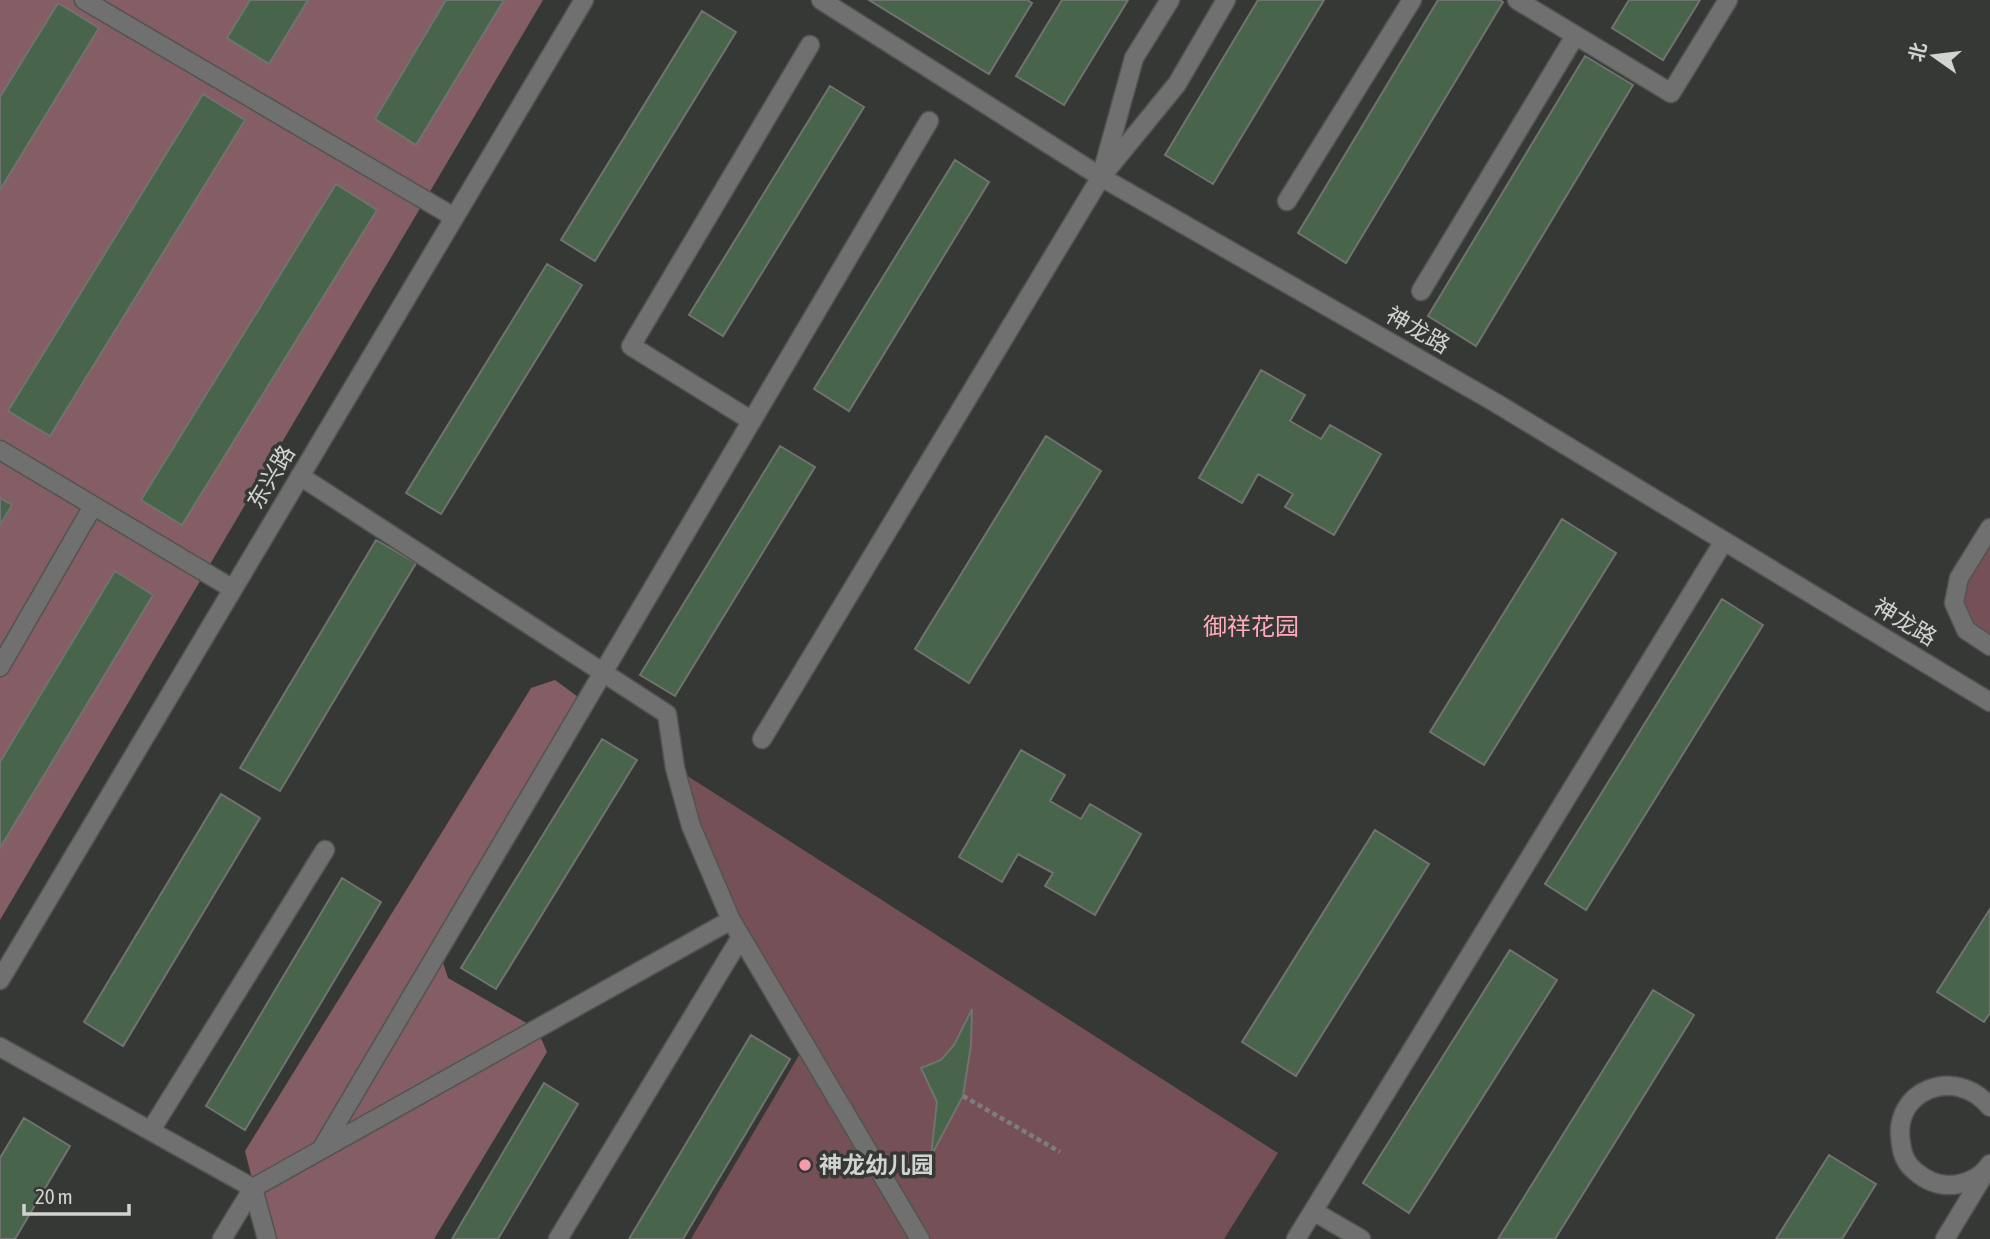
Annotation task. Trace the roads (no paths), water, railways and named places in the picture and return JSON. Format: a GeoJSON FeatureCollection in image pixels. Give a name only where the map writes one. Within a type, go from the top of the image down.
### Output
{"type":"FeatureCollection","features":[{"type":"Feature","properties":{"kind":"street"},"geometry":{"type":"LineString","coordinates":[[84,0],[454,217]]}},
{"type":"Feature","properties":{"kind":"street","name":"东兴路"},"geometry":{"type":"LineString","coordinates":[[0,980],[584,0]]}},
{"type":"Feature","properties":{"kind":"street","name":"神龙路"},"geometry":{"type":"LineString","coordinates":[[821,0],[1101,177],[1496,403],[1990,702]]}},
{"type":"Feature","properties":{"kind":"street"},"geometry":{"type":"LineString","coordinates":[[1101,177],[1135,58],[1170,0]]}},
{"type":"Feature","properties":{"kind":"street"},"geometry":{"type":"LineString","coordinates":[[762,739],[1101,177],[1177,83],[1226,0]]}},
{"type":"Feature","properties":{"kind":"street"},"geometry":{"type":"LineString","coordinates":[[1287,201],[1412,0]]}},
{"type":"Feature","properties":{"kind":"street"},"geometry":{"type":"LineString","coordinates":[[1517,0],[1543,7],[1576,36],[1671,93],[1728,0]]}},
{"type":"Feature","properties":{"kind":"street"},"geometry":{"type":"LineString","coordinates":[[1421,291],[1576,36]]}},
{"type":"Feature","properties":{"kind":"street"},"geometry":{"type":"LineString","coordinates":[[752,421],[631,346],[810,45]]}},
{"type":"Feature","properties":{"kind":"street"},"geometry":{"type":"LineString","coordinates":[[320,1151],[929,121]]}},
{"type":"Feature","properties":{"kind":"street"},"geometry":{"type":"LineString","coordinates":[[0,450],[233,589]]}},
{"type":"Feature","properties":{"kind":"street"},"geometry":{"type":"LineString","coordinates":[[300,476],[667,714],[675,768],[691,826],[731,920],[920,1239]]}},
{"type":"Feature","properties":{"kind":"street"},"geometry":{"type":"LineString","coordinates":[[0,667],[93,506]]}},
{"type":"Feature","properties":{"kind":"street"},"geometry":{"type":"LineString","coordinates":[[1990,528],[1959,578],[1954,603],[1966,631],[1990,646]]}},
{"type":"Feature","properties":{"kind":"street"},"geometry":{"type":"LineString","coordinates":[[1296,1239],[1724,541]]}},
{"type":"Feature","properties":{"kind":"street"},"geometry":{"type":"LineString","coordinates":[[151,1130],[325,850]]}},
{"type":"Feature","properties":{"kind":"street"},"geometry":{"type":"LineString","coordinates":[[222,1239],[253,1188],[731,920]]}},
{"type":"Feature","properties":{"kind":"street"},"geometry":{"type":"LineString","coordinates":[[558,1239],[741,937]]}},
{"type":"Feature","properties":{"kind":"street"},"geometry":{"type":"LineString","coordinates":[[0,1047],[253,1188],[267,1239]]}},
{"type":"Feature","properties":{"kind":"street"},"geometry":{"type":"LineString","coordinates":[[1990,1107],[1982,1097],[1968,1088],[1952,1085],[1936,1087],[1921,1093],[1910,1104],[1902,1119],[1899,1136],[1902,1153],[1910,1168],[1924,1179],[1940,1185],[1956,1185],[1972,1180],[1990,1164]]}},
{"type":"Feature","properties":{"kind":"street"},"geometry":{"type":"LineString","coordinates":[[1945,1239],[1990,1164]]}},
{"type":"Feature","properties":{"kind":"street"},"geometry":{"type":"LineString","coordinates":[[1313,1211],[1361,1239]]}},
{"type":"Feature","properties":{"kind":"place","name":"神龙幼儿园"},"geometry":{"type":"Point","coordinates":[805,1165]}},
{"type":"Feature","properties":{"kind":"district","name":"御祥花园"},"geometry":{"type":"Point","coordinates":[1251,627]}}]}
